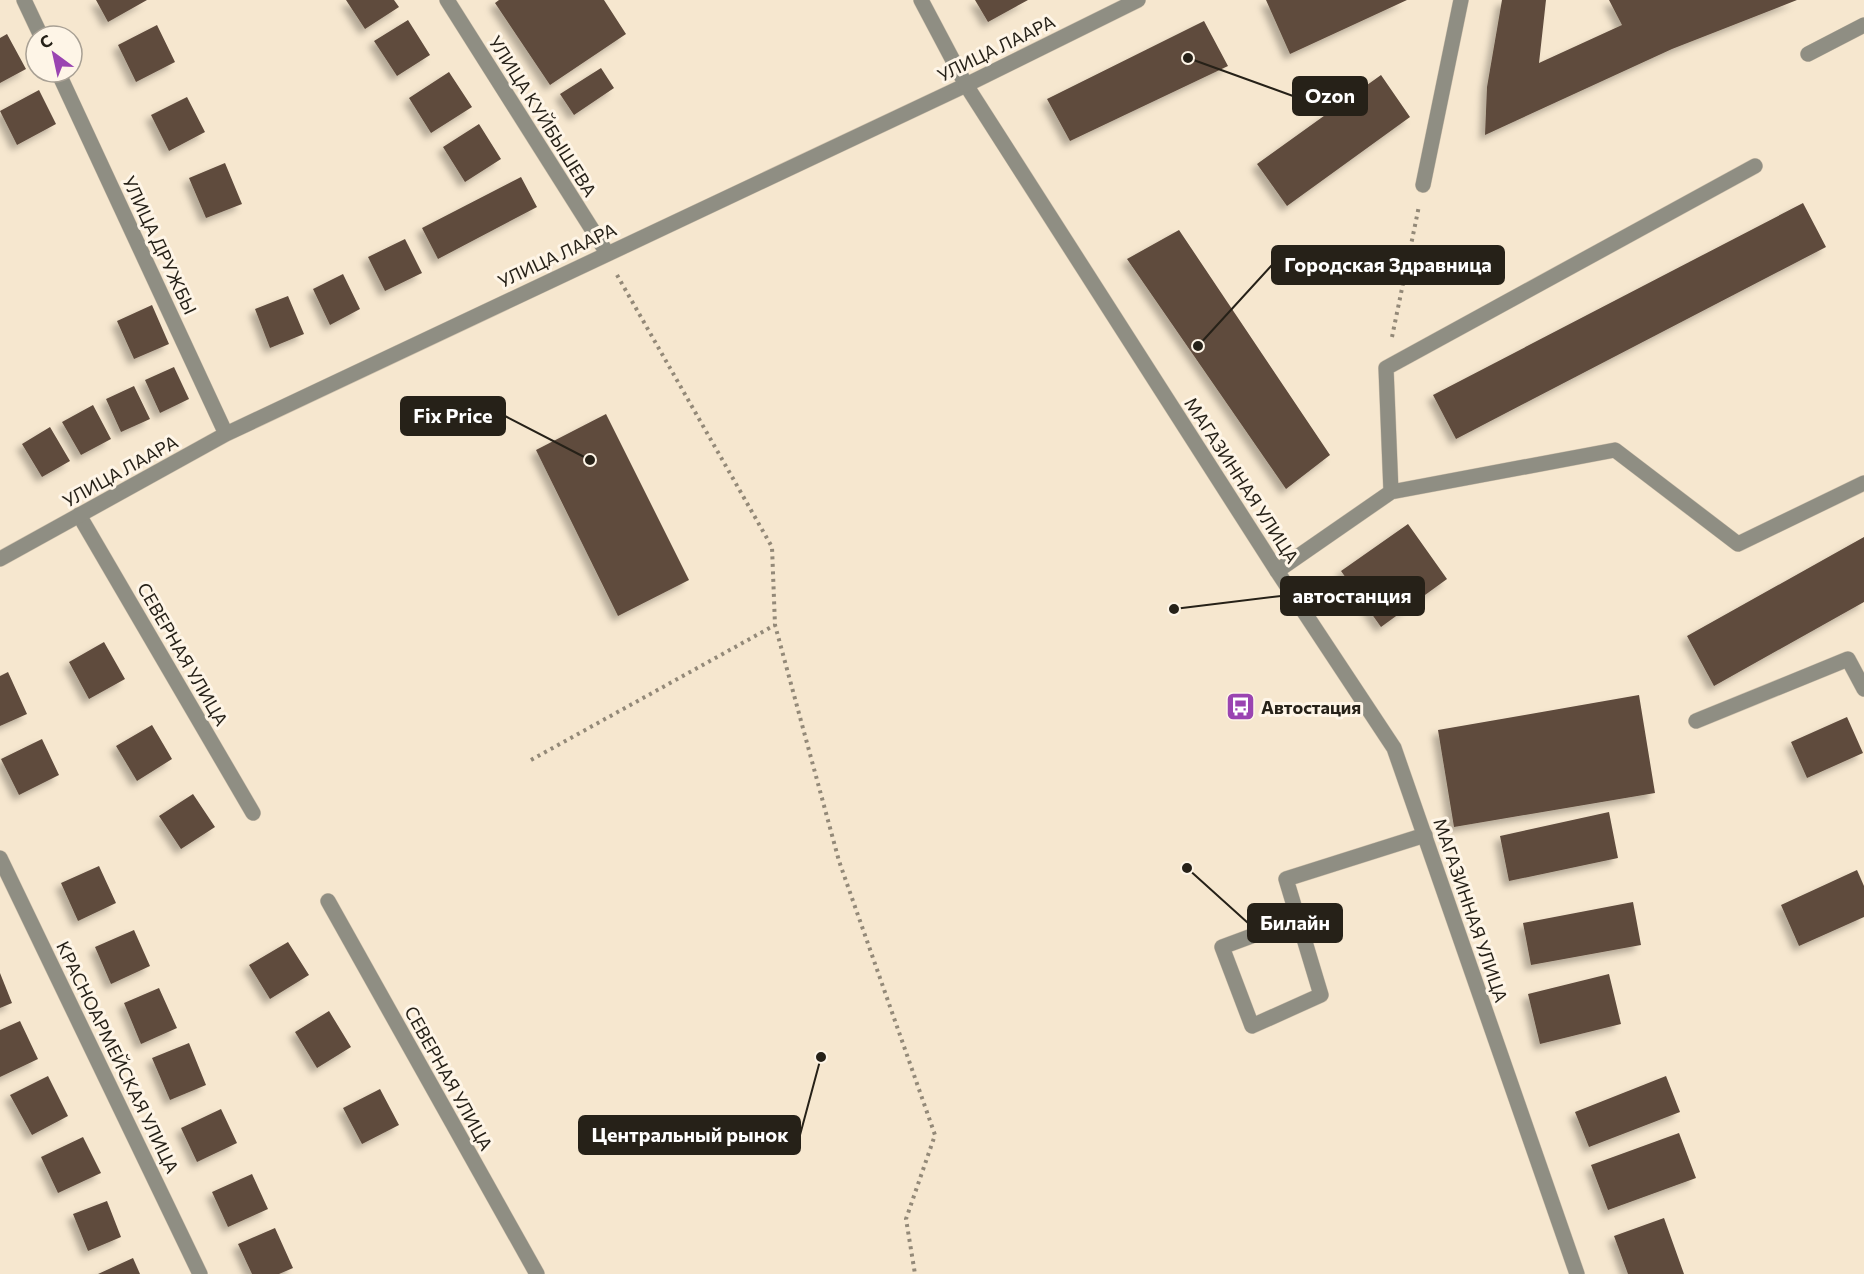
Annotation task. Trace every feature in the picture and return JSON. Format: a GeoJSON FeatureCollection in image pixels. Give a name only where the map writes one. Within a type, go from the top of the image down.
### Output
{"type":"FeatureCollection","features":[{"type":"Feature","properties":{"kind":"street"},"geometry":{"type":"LineString","coordinates":[[24,0],[35,24]]}},
{"type":"Feature","properties":{"kind":"street","name":"УЛИЦА КУЙБЫШЕВА"},"geometry":{"type":"LineString","coordinates":[[447,0],[607,253]]}},
{"type":"Feature","properties":{"kind":"street","name":"МАГАЗИННАЯ УЛИЦА"},"geometry":{"type":"LineString","coordinates":[[921,0],[966,85],[1277,571],[1394,748],[1577,1274]]}},
{"type":"Feature","properties":{"kind":"street","name":"УЛИЦА ЛААРА"},"geometry":{"type":"LineString","coordinates":[[0,559],[226,434],[966,85],[1138,0]]}},
{"type":"Feature","properties":{"kind":"street"},"geometry":{"type":"LineString","coordinates":[[1423,185],[1461,0]]}},
{"type":"Feature","properties":{"kind":"street"},"geometry":{"type":"LineString","coordinates":[[1808,54],[1864,25]]}},
{"type":"Feature","properties":{"kind":"street","name":"УЛИЦА ДРУЖБЫ"},"geometry":{"type":"LineString","coordinates":[[64,84],[226,434]]}},
{"type":"Feature","properties":{"kind":"street"},"geometry":{"type":"LineString","coordinates":[[1390,492],[1386,368],[1755,166]]}},
{"type":"Feature","properties":{"kind":"street"},"geometry":{"type":"LineString","coordinates":[[1277,571],[1390,492],[1615,450],[1738,544],[1864,483]]}},
{"type":"Feature","properties":{"kind":"street","name":"СЕВЕРНАЯ УЛИЦА"},"geometry":{"type":"LineString","coordinates":[[80,515],[253,813]]}},
{"type":"Feature","properties":{"kind":"street"},"geometry":{"type":"LineString","coordinates":[[1696,721],[1848,659],[1864,689]]}},
{"type":"Feature","properties":{"kind":"street"},"geometry":{"type":"LineString","coordinates":[[1298,919],[1222,947],[1252,1026],[1321,995],[1286,879],[1425,836]]}},
{"type":"Feature","properties":{"kind":"street","name":"КРАСНОАРМЕЙСКАЯ УЛИЦА"},"geometry":{"type":"LineString","coordinates":[[0,858],[200,1274]]}},
{"type":"Feature","properties":{"kind":"street","name":"СЕВЕРНАЯ УЛИЦА"},"geometry":{"type":"LineString","coordinates":[[328,901],[537,1274]]}},
{"type":"Feature","properties":{"kind":"path"},"geometry":{"type":"LineString","coordinates":[[1386,368],[1423,185]]}},
{"type":"Feature","properties":{"kind":"path"},"geometry":{"type":"LineString","coordinates":[[607,253],[624,290],[772,547],[775,625],[839,861],[935,1135],[906,1219],[915,1274]]}},
{"type":"Feature","properties":{"kind":"path"},"geometry":{"type":"LineString","coordinates":[[531,760],[775,625]]}},
{"type":"Feature","properties":{"kind":"building"},"geometry":{"type":"Polygon","coordinates":[[[96,0],[147,0],[108,22],[96,0]]]}},
{"type":"Feature","properties":{"kind":"building"},"geometry":{"type":"Polygon","coordinates":[[[346,0],[394,0],[399,7],[365,29],[346,0]]]}},
{"type":"Feature","properties":{"kind":"building"},"geometry":{"type":"Polygon","coordinates":[[[499,0],[604,0],[626,34],[550,85],[495,3],[499,0]]]}},
{"type":"Feature","properties":{"kind":"building"},"geometry":{"type":"Polygon","coordinates":[[[975,0],[1028,0],[988,22],[975,0]]]}},
{"type":"Feature","properties":{"kind":"building"},"geometry":{"type":"Polygon","coordinates":[[[1266,0],[1407,0],[1290,54],[1266,0]]]}},
{"type":"Feature","properties":{"kind":"building"},"geometry":{"type":"Polygon","coordinates":[[[1502,0],[1546,0],[1539,63],[1622,25],[1609,0],[1797,0],[1672,49],[1485,135],[1487,87],[1502,0]]]}},
{"type":"Feature","properties":{"kind":"building"},"geometry":{"type":"Polygon","coordinates":[[[408,20],[430,55],[397,76],[374,41],[408,20]]]}},
{"type":"Feature","properties":{"kind":"building"},"geometry":{"type":"Polygon","coordinates":[[[1204,21],[1228,66],[1070,141],[1047,99],[1204,21]]]}},
{"type":"Feature","properties":{"kind":"building"},"geometry":{"type":"Polygon","coordinates":[[[157,25],[175,62],[136,82],[118,45],[157,25]]]}},
{"type":"Feature","properties":{"kind":"building"},"geometry":{"type":"Polygon","coordinates":[[[7,34],[24,65],[24,70],[0,83],[0,38],[7,34]]]}},
{"type":"Feature","properties":{"kind":"building"},"geometry":{"type":"Polygon","coordinates":[[[601,68],[614,88],[574,115],[560,94],[601,68]]]}},
{"type":"Feature","properties":{"kind":"building"},"geometry":{"type":"Polygon","coordinates":[[[449,72],[472,107],[431,133],[409,98],[449,72]]]}},
{"type":"Feature","properties":{"kind":"building"},"geometry":{"type":"Polygon","coordinates":[[[1381,75],[1410,117],[1287,206],[1257,164],[1381,75]]]}},
{"type":"Feature","properties":{"kind":"building"},"geometry":{"type":"Polygon","coordinates":[[[39,90],[56,124],[17,145],[0,111],[39,90]]]}},
{"type":"Feature","properties":{"kind":"building"},"geometry":{"type":"Polygon","coordinates":[[[187,97],[205,132],[169,151],[151,115],[187,97]]]}},
{"type":"Feature","properties":{"kind":"building"},"geometry":{"type":"Polygon","coordinates":[[[479,124],[501,159],[465,182],[443,147],[479,124]]]}},
{"type":"Feature","properties":{"kind":"building"},"geometry":{"type":"Polygon","coordinates":[[[225,163],[242,204],[206,218],[189,178],[225,163]]]}},
{"type":"Feature","properties":{"kind":"building"},"geometry":{"type":"Polygon","coordinates":[[[521,177],[537,207],[438,259],[422,228],[521,177]]]}},
{"type":"Feature","properties":{"kind":"building"},"geometry":{"type":"Polygon","coordinates":[[[1803,203],[1826,247],[1456,439],[1433,395],[1803,203]]]}},
{"type":"Feature","properties":{"kind":"building"},"geometry":{"type":"Polygon","coordinates":[[[1179,230],[1330,455],[1286,489],[1127,259],[1179,230]]]}},
{"type":"Feature","properties":{"kind":"building"},"geometry":{"type":"Polygon","coordinates":[[[405,239],[422,273],[385,291],[368,257],[405,239]]]}},
{"type":"Feature","properties":{"kind":"building"},"geometry":{"type":"Polygon","coordinates":[[[343,274],[360,309],[330,325],[313,289],[343,274]]]}},
{"type":"Feature","properties":{"kind":"building"},"geometry":{"type":"Polygon","coordinates":[[[288,296],[304,334],[270,348],[255,309],[288,296]]]}},
{"type":"Feature","properties":{"kind":"building"},"geometry":{"type":"Polygon","coordinates":[[[152,305],[169,344],[134,359],[117,321],[152,305]]]}},
{"type":"Feature","properties":{"kind":"building"},"geometry":{"type":"Polygon","coordinates":[[[174,367],[189,399],[160,413],[145,380],[174,367]]]}},
{"type":"Feature","properties":{"kind":"building"},"geometry":{"type":"Polygon","coordinates":[[[134,386],[150,419],[121,432],[106,399],[134,386]]]}},
{"type":"Feature","properties":{"kind":"building"},"geometry":{"type":"Polygon","coordinates":[[[93,405],[111,439],[81,455],[62,422],[93,405]]]}},
{"type":"Feature","properties":{"kind":"building"},"geometry":{"type":"Polygon","coordinates":[[[606,414],[689,580],[618,616],[536,450],[606,414]]]}},
{"type":"Feature","properties":{"kind":"building"},"geometry":{"type":"Polygon","coordinates":[[[50,427],[70,461],[42,477],[22,444],[50,427]]]}},
{"type":"Feature","properties":{"kind":"building"},"geometry":{"type":"Polygon","coordinates":[[[1408,524],[1447,579],[1381,627],[1341,571],[1408,524]]]}},
{"type":"Feature","properties":{"kind":"building"},"geometry":{"type":"Polygon","coordinates":[[[1864,537],[1864,602],[1714,686],[1687,636],[1864,537]]]}},
{"type":"Feature","properties":{"kind":"building"},"geometry":{"type":"Polygon","coordinates":[[[104,642],[125,679],[89,699],[69,662],[104,642]]]}},
{"type":"Feature","properties":{"kind":"building"},"geometry":{"type":"Polygon","coordinates":[[[8,672],[27,714],[0,726],[0,676],[8,672]]]}},
{"type":"Feature","properties":{"kind":"building"},"geometry":{"type":"Polygon","coordinates":[[[1639,695],[1655,793],[1454,827],[1438,730],[1639,695]]]}},
{"type":"Feature","properties":{"kind":"building"},"geometry":{"type":"Polygon","coordinates":[[[1847,717],[1863,753],[1807,778],[1791,742],[1847,717]]]}},
{"type":"Feature","properties":{"kind":"building"},"geometry":{"type":"Polygon","coordinates":[[[152,725],[172,759],[137,781],[116,746],[152,725]]]}},
{"type":"Feature","properties":{"kind":"building"},"geometry":{"type":"Polygon","coordinates":[[[42,739],[59,775],[19,795],[1,759],[42,739]]]}},
{"type":"Feature","properties":{"kind":"building"},"geometry":{"type":"Polygon","coordinates":[[[193,794],[215,827],[181,849],[159,816],[193,794]]]}},
{"type":"Feature","properties":{"kind":"building"},"geometry":{"type":"Polygon","coordinates":[[[1609,812],[1618,858],[1509,881],[1500,836],[1609,812]]]}},
{"type":"Feature","properties":{"kind":"building"},"geometry":{"type":"Polygon","coordinates":[[[99,866],[116,903],[78,921],[61,883],[99,866]]]}},
{"type":"Feature","properties":{"kind":"building"},"geometry":{"type":"Polygon","coordinates":[[[1857,870],[1864,886],[1864,917],[1799,946],[1781,905],[1857,870]]]}},
{"type":"Feature","properties":{"kind":"building"},"geometry":{"type":"Polygon","coordinates":[[[1633,902],[1641,945],[1531,965],[1523,923],[1633,902]]]}},
{"type":"Feature","properties":{"kind":"building"},"geometry":{"type":"Polygon","coordinates":[[[134,930],[150,966],[111,984],[95,947],[134,930]]]}},
{"type":"Feature","properties":{"kind":"building"},"geometry":{"type":"Polygon","coordinates":[[[288,942],[309,975],[270,999],[249,965],[288,942]]]}},
{"type":"Feature","properties":{"kind":"building"},"geometry":{"type":"Polygon","coordinates":[[[0,973],[12,1003],[0,1008],[0,973]]]}},
{"type":"Feature","properties":{"kind":"building"},"geometry":{"type":"Polygon","coordinates":[[[1609,974],[1621,1024],[1540,1044],[1528,994],[1609,974]]]}},
{"type":"Feature","properties":{"kind":"building"},"geometry":{"type":"Polygon","coordinates":[[[159,988],[177,1028],[141,1044],[124,1003],[159,988]]]}},
{"type":"Feature","properties":{"kind":"building"},"geometry":{"type":"Polygon","coordinates":[[[329,1011],[351,1047],[317,1068],[295,1032],[329,1011]]]}},
{"type":"Feature","properties":{"kind":"building"},"geometry":{"type":"Polygon","coordinates":[[[20,1021],[38,1059],[0,1077],[0,1030],[20,1021]]]}},
{"type":"Feature","properties":{"kind":"building"},"geometry":{"type":"Polygon","coordinates":[[[189,1043],[206,1085],[170,1100],[152,1058],[189,1043]]]}},
{"type":"Feature","properties":{"kind":"building"},"geometry":{"type":"Polygon","coordinates":[[[48,1076],[68,1116],[32,1135],[10,1095],[48,1076]]]}},
{"type":"Feature","properties":{"kind":"building"},"geometry":{"type":"Polygon","coordinates":[[[1666,1076],[1680,1112],[1589,1147],[1575,1112],[1666,1076]]]}},
{"type":"Feature","properties":{"kind":"building"},"geometry":{"type":"Polygon","coordinates":[[[380,1089],[399,1125],[362,1144],[343,1108],[380,1089]]]}},
{"type":"Feature","properties":{"kind":"building"},"geometry":{"type":"Polygon","coordinates":[[[221,1109],[237,1143],[197,1162],[181,1128],[221,1109]]]}},
{"type":"Feature","properties":{"kind":"building"},"geometry":{"type":"Polygon","coordinates":[[[1679,1133],[1696,1178],[1608,1210],[1591,1165],[1679,1133]]]}},
{"type":"Feature","properties":{"kind":"building"},"geometry":{"type":"Polygon","coordinates":[[[83,1137],[101,1173],[58,1193],[41,1157],[83,1137]]]}},
{"type":"Feature","properties":{"kind":"building"},"geometry":{"type":"Polygon","coordinates":[[[252,1174],[268,1209],[228,1227],[212,1192],[252,1174]]]}},
{"type":"Feature","properties":{"kind":"building"},"geometry":{"type":"Polygon","coordinates":[[[107,1201],[121,1237],[88,1251],[73,1214],[107,1201]]]}},
{"type":"Feature","properties":{"kind":"building"},"geometry":{"type":"Polygon","coordinates":[[[1664,1218],[1684,1274],[1628,1274],[1614,1236],[1664,1218]]]}},
{"type":"Feature","properties":{"kind":"building"},"geometry":{"type":"Polygon","coordinates":[[[275,1228],[293,1268],[279,1274],[252,1274],[238,1244],[275,1228]]]}},
{"type":"Feature","properties":{"kind":"building"},"geometry":{"type":"Polygon","coordinates":[[[133,1258],[140,1274],[98,1274],[133,1258]]]}},
{"type":"Feature","properties":{"kind":"place","name":"Ozon"},"geometry":{"type":"Point","coordinates":[1188,58]}},
{"type":"Feature","properties":{"kind":"place","name":"Городская Здравница"},"geometry":{"type":"Point","coordinates":[1198,346]}},
{"type":"Feature","properties":{"kind":"place","name":"Fix Price"},"geometry":{"type":"Point","coordinates":[590,460]}},
{"type":"Feature","properties":{"kind":"place","name":"автостанция"},"geometry":{"type":"Point","coordinates":[1174,609]}},
{"type":"Feature","properties":{"kind":"place","name":"Автостация"},"geometry":{"type":"Point","coordinates":[1240,707]}},
{"type":"Feature","properties":{"kind":"place","name":"Билайн"},"geometry":{"type":"Point","coordinates":[1187,868]}},
{"type":"Feature","properties":{"kind":"place","name":"Центральный рынок"},"geometry":{"type":"Point","coordinates":[821,1057]}}]}
